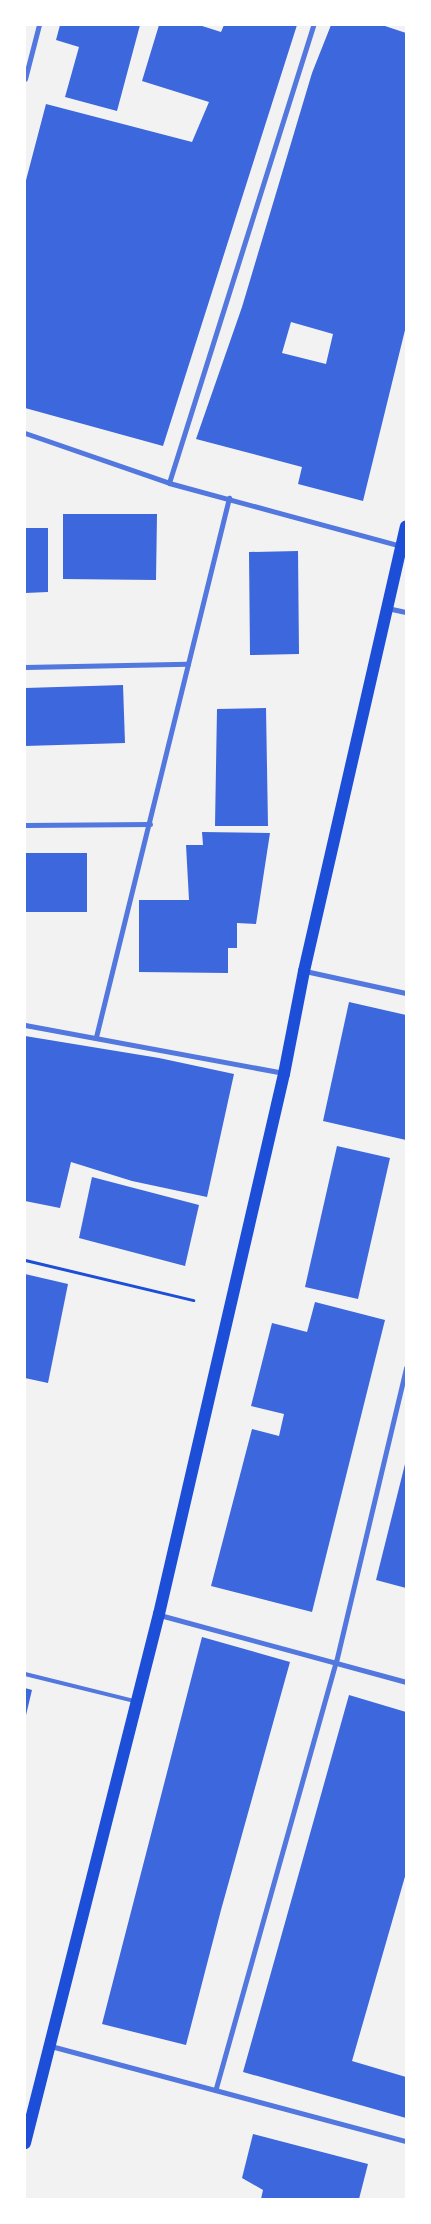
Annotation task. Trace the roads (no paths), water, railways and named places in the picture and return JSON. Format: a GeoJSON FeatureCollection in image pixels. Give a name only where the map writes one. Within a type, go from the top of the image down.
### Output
{"type":"FeatureCollection","features":[{"type":"Feature","properties":{"kind":"main road"},"geometry":{"type":"LineString","coordinates":[[25,2143],[159,1614],[284,1074],[304,971],[406,527]]}},
{"type":"Feature","properties":{"kind":"street"},"geometry":{"type":"LineString","coordinates":[[25,78],[39,25]]}},
{"type":"Feature","properties":{"kind":"street"},"geometry":{"type":"LineString","coordinates":[[169,483],[313,25]]}},
{"type":"Feature","properties":{"kind":"street"},"geometry":{"type":"LineString","coordinates":[[25,433],[169,483],[402,546]]}},
{"type":"Feature","properties":{"kind":"street"},"geometry":{"type":"LineString","coordinates":[[96,1037],[229,498]]}},
{"type":"Feature","properties":{"kind":"street"},"geometry":{"type":"LineString","coordinates":[[387,608],[406,612]]}},
{"type":"Feature","properties":{"kind":"street"},"geometry":{"type":"LineString","coordinates":[[25,667],[188,664]]}},
{"type":"Feature","properties":{"kind":"street"},"geometry":{"type":"LineString","coordinates":[[25,825],[150,824]]}},
{"type":"Feature","properties":{"kind":"street"},"geometry":{"type":"LineString","coordinates":[[304,971],[406,993]]}},
{"type":"Feature","properties":{"kind":"street"},"geometry":{"type":"LineString","coordinates":[[25,1025],[284,1074]]}},
{"type":"Feature","properties":{"kind":"street"},"geometry":{"type":"LineString","coordinates":[[216,2088],[336,1662],[406,1368]]}},
{"type":"Feature","properties":{"kind":"street"},"geometry":{"type":"LineString","coordinates":[[159,1614],[406,1682]]}},
{"type":"Feature","properties":{"kind":"street"},"geometry":{"type":"LineString","coordinates":[[50,2046],[216,2088],[406,2141]]}},
{"type":"Feature","properties":{"kind":"lane"},"geometry":{"type":"LineString","coordinates":[[25,1674],[136,1702]]}}]}
